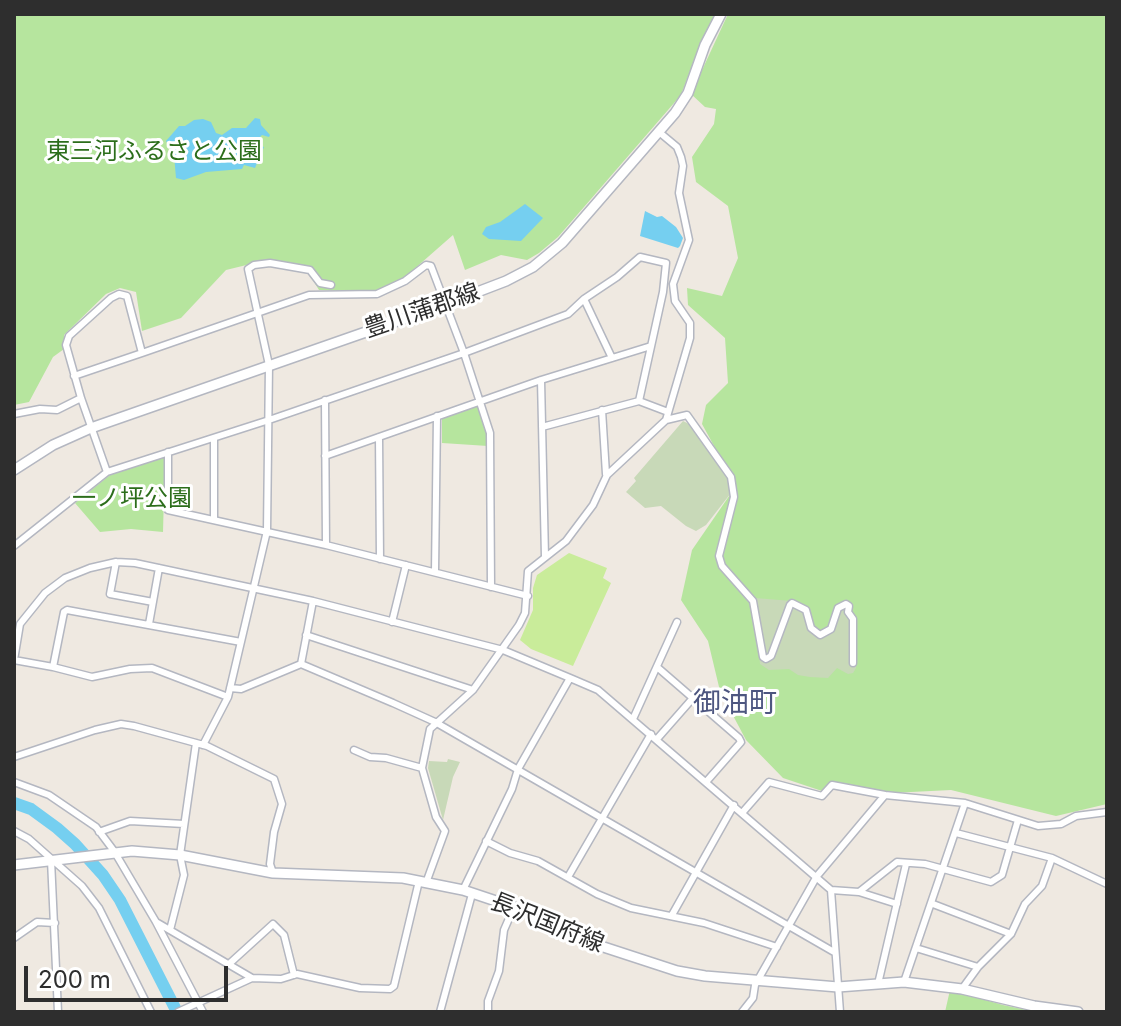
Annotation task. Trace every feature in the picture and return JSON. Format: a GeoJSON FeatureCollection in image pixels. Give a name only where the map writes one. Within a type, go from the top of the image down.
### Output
{"type":"FeatureCollection","features":[{"type":"Feature","properties":{"kind":"main road","name":"豊川蒲郡線"},"geometry":{"type":"LineString","coordinates":[[14,470],[53,445],[91,428],[446,304],[520,275],[550,254],[659,132],[688,93],[705,45],[721,14]]}},
{"type":"Feature","properties":{"kind":"main road","name":"長沢国府線"},"geometry":{"type":"LineString","coordinates":[[14,865],[112,851],[180,855],[273,873],[423,882],[514,907],[576,938],[677,971],[838,987],[904,982],[962,989],[1034,1006],[1078,1012]]}},
{"type":"Feature","properties":{"kind":"street"},"geometry":{"type":"LineString","coordinates":[[178,1012],[252,978],[281,979],[294,975],[360,988],[390,989],[394,986],[423,882],[445,831],[436,817],[422,768],[430,729],[473,690],[503,650],[525,613],[528,571],[566,541],[593,505],[607,475],[667,416],[690,338],[690,323],[675,301],[673,284],[689,240],[679,193],[681,157],[677,147],[659,132]]}},
{"type":"Feature","properties":{"kind":"street"},"geometry":{"type":"LineString","coordinates":[[14,546],[107,472],[269,420],[568,314],[640,257],[666,263],[663,292],[639,401]]}},
{"type":"Feature","properties":{"kind":"street"},"geometry":{"type":"LineString","coordinates":[[170,930],[184,875],[180,855],[200,744],[228,697],[267,531],[269,365],[248,269],[270,263],[310,270],[320,283],[331,285]]}},
{"type":"Feature","properties":{"kind":"street"},"geometry":{"type":"LineString","coordinates":[[74,376],[309,295],[377,294],[405,281],[426,265],[431,266],[490,433],[491,587]]}},
{"type":"Feature","properties":{"kind":"street"},"geometry":{"type":"LineString","coordinates":[[107,472],[66,345],[69,336],[119,294],[127,296],[142,353]]}},
{"type":"Feature","properties":{"kind":"street"},"geometry":{"type":"LineString","coordinates":[[584,299],[612,358]]}},
{"type":"Feature","properties":{"kind":"street"},"geometry":{"type":"LineString","coordinates":[[325,456],[541,380],[651,346]]}},
{"type":"Feature","properties":{"kind":"street"},"geometry":{"type":"LineString","coordinates":[[541,380],[545,557]]}},
{"type":"Feature","properties":{"kind":"street"},"geometry":{"type":"LineString","coordinates":[[14,414],[40,409],[57,410],[81,398]]}},
{"type":"Feature","properties":{"kind":"street"},"geometry":{"type":"LineString","coordinates":[[325,400],[326,545]]}},
{"type":"Feature","properties":{"kind":"street"},"geometry":{"type":"LineString","coordinates":[[542,427],[639,401],[667,416],[687,415],[731,477],[734,497],[719,556],[722,566],[753,601],[763,657],[771,656],[792,603],[806,610],[811,628],[820,635],[831,629],[838,608],[846,604],[853,619],[853,663]]}},
{"type":"Feature","properties":{"kind":"street"},"geometry":{"type":"LineString","coordinates":[[602,410],[607,475]]}},
{"type":"Feature","properties":{"kind":"street"},"geometry":{"type":"LineString","coordinates":[[435,572],[437,416]]}},
{"type":"Feature","properties":{"kind":"street"},"geometry":{"type":"LineString","coordinates":[[379,437],[380,559]]}},
{"type":"Feature","properties":{"kind":"street"},"geometry":{"type":"LineString","coordinates":[[214,438],[214,520]]}},
{"type":"Feature","properties":{"kind":"street"},"geometry":{"type":"LineString","coordinates":[[168,452],[168,510],[326,545],[528,596]]}},
{"type":"Feature","properties":{"kind":"street"},"geometry":{"type":"LineString","coordinates":[[116,562],[110,594],[153,602]]}},
{"type":"Feature","properties":{"kind":"street"},"geometry":{"type":"LineString","coordinates":[[228,697],[152,668],[92,677],[14,660],[17,621],[65,578],[116,562],[159,568],[313,601],[503,650],[598,690],[831,890],[859,892],[897,904]]}},
{"type":"Feature","properties":{"kind":"street"},"geometry":{"type":"LineString","coordinates":[[392,622],[406,565]]}},
{"type":"Feature","properties":{"kind":"street"},"geometry":{"type":"LineString","coordinates":[[149,624],[159,568]]}},
{"type":"Feature","properties":{"kind":"street"},"geometry":{"type":"LineString","coordinates":[[301,664],[313,601]]}},
{"type":"Feature","properties":{"kind":"street"},"geometry":{"type":"LineString","coordinates":[[53,667],[64,612],[67,610],[241,642]]}},
{"type":"Feature","properties":{"kind":"street"},"geometry":{"type":"LineString","coordinates":[[633,719],[677,622]]}},
{"type":"Feature","properties":{"kind":"street"},"geometry":{"type":"LineString","coordinates":[[306,635],[473,690]]}},
{"type":"Feature","properties":{"kind":"street"},"geometry":{"type":"LineString","coordinates":[[230,688],[241,689],[301,664],[435,722],[834,952]]}},
{"type":"Feature","properties":{"kind":"street"},"geometry":{"type":"LineString","coordinates":[[657,667],[741,742],[706,782]]}},
{"type":"Feature","properties":{"kind":"street"},"geometry":{"type":"LineString","coordinates":[[440,1012],[468,892],[486,841],[512,789],[518,769],[570,678]]}},
{"type":"Feature","properties":{"kind":"street"},"geometry":{"type":"LineString","coordinates":[[568,877],[602,817],[654,737],[693,698]]}},
{"type":"Feature","properties":{"kind":"street"},"geometry":{"type":"LineString","coordinates":[[14,757],[121,724],[200,744],[274,779],[282,804],[274,832],[270,864],[273,873]]}},
{"type":"Feature","properties":{"kind":"street"},"geometry":{"type":"LineString","coordinates":[[354,750],[370,757],[422,768]]}},
{"type":"Feature","properties":{"kind":"street"},"geometry":{"type":"LineString","coordinates":[[14,782],[58,800],[83,816],[99,832],[156,922],[196,1005],[203,1012]]}},
{"type":"Feature","properties":{"kind":"street"},"geometry":{"type":"LineString","coordinates":[[742,813],[769,782],[822,796],[832,785],[885,795],[965,803],[1038,826],[1061,824],[1076,816],[1107,812]]}},
{"type":"Feature","properties":{"kind":"street"},"geometry":{"type":"LineString","coordinates":[[742,1012],[753,998],[755,985],[817,876],[885,795]]}},
{"type":"Feature","properties":{"kind":"street"},"geometry":{"type":"LineString","coordinates":[[904,982],[965,803]]}},
{"type":"Feature","properties":{"kind":"street"},"geometry":{"type":"LineString","coordinates":[[672,915],[734,805]]}},
{"type":"Feature","properties":{"kind":"street"},"geometry":{"type":"LineString","coordinates":[[859,892],[897,862],[925,864],[991,882],[1002,875],[1018,820]]}},
{"type":"Feature","properties":{"kind":"street"},"geometry":{"type":"LineString","coordinates":[[99,832],[130,821],[184,824]]}},
{"type":"Feature","properties":{"kind":"street"},"geometry":{"type":"LineString","coordinates":[[14,831],[55,859],[99,908],[151,1012]]}},
{"type":"Feature","properties":{"kind":"street"},"geometry":{"type":"LineString","coordinates":[[956,833],[1052,858],[1107,884]]}},
{"type":"Feature","properties":{"kind":"street"},"geometry":{"type":"LineString","coordinates":[[486,841],[510,853],[538,861],[631,908],[732,931],[777,947]]}},
{"type":"Feature","properties":{"kind":"street"},"geometry":{"type":"LineString","coordinates":[[962,989],[978,967],[1011,934],[1025,904],[1042,886],[1052,858]]}},
{"type":"Feature","properties":{"kind":"street"},"geometry":{"type":"LineString","coordinates":[[55,859],[58,1012]]}},
{"type":"Feature","properties":{"kind":"street"},"geometry":{"type":"LineString","coordinates":[[878,984],[906,864]]}},
{"type":"Feature","properties":{"kind":"street"},"geometry":{"type":"LineString","coordinates":[[831,890],[840,1012]]}},
{"type":"Feature","properties":{"kind":"street"},"geometry":{"type":"LineString","coordinates":[[933,904],[1011,934]]}},
{"type":"Feature","properties":{"kind":"street"},"geometry":{"type":"LineString","coordinates":[[488,1012],[488,1001],[499,971],[504,930],[514,907]]}},
{"type":"Feature","properties":{"kind":"street"},"geometry":{"type":"LineString","coordinates":[[14,938],[37,922],[55,923]]}},
{"type":"Feature","properties":{"kind":"street"},"geometry":{"type":"LineString","coordinates":[[156,922],[252,978]]}},
{"type":"Feature","properties":{"kind":"street"},"geometry":{"type":"LineString","coordinates":[[229,964],[273,924],[284,935],[294,975]]}},
{"type":"Feature","properties":{"kind":"street"},"geometry":{"type":"LineString","coordinates":[[916,948],[978,967]]}},
{"type":"Feature","properties":{"kind":"green space","name":"東三河ふるさと公園"},"geometry":{"type":"Polygon","coordinates":[[[14,14],[716,14],[681,95],[558,237],[527,260],[501,255],[465,270],[453,235],[404,278],[375,291],[319,290],[306,269],[267,260],[226,270],[181,318],[142,331],[136,292],[120,288],[106,294],[64,335],[64,349],[53,357],[29,402],[14,405],[14,14]]]}},
{"type":"Feature","properties":{"kind":"green space"},"geometry":{"type":"Polygon","coordinates":[[[728,14],[1107,14],[1107,804],[1056,816],[951,790],[891,793],[831,781],[822,791],[783,778],[746,740],[720,691],[708,641],[681,600],[692,550],[736,486],[702,424],[706,405],[728,383],[725,338],[688,305],[687,288],[722,296],[738,258],[728,206],[696,182],[692,157],[714,124],[716,109],[705,107],[691,94],[728,14]]]}},
{"type":"Feature","properties":{"kind":"green space"},"geometry":{"type":"Polygon","coordinates":[[[478,405],[489,433],[488,446],[442,443],[442,417],[478,405]]]}},
{"type":"Feature","properties":{"kind":"green space"},"geometry":{"type":"Polygon","coordinates":[[[683,421],[689,424],[729,481],[731,493],[706,525],[696,531],[661,506],[645,508],[626,492],[636,481],[634,478],[683,421]]]}},
{"type":"Feature","properties":{"kind":"green space","name":"一ノ坪公園"},"geometry":{"type":"Polygon","coordinates":[[[165,457],[163,532],[131,529],[100,532],[75,503],[110,475],[165,457]]]}},
{"type":"Feature","properties":{"kind":"green space"},"geometry":{"type":"Polygon","coordinates":[[[569,553],[607,568],[603,578],[611,583],[573,666],[531,649],[520,640],[533,610],[533,588],[537,575],[569,553]]]}},
{"type":"Feature","properties":{"kind":"green space"},"geometry":{"type":"Polygon","coordinates":[[[755,598],[792,601],[809,610],[813,625],[821,632],[829,628],[839,604],[846,603],[856,622],[856,668],[853,673],[848,674],[837,668],[828,678],[810,677],[798,675],[789,669],[769,670],[760,664],[755,598]]]}},
{"type":"Feature","properties":{"kind":"green space"},"geometry":{"type":"Polygon","coordinates":[[[448,759],[460,762],[453,777],[443,820],[428,768],[429,761],[447,762],[448,759]]]}},
{"type":"Feature","properties":{"kind":"green space"},"geometry":{"type":"Polygon","coordinates":[[[950,990],[1003,1005],[1036,1012],[945,1012],[950,990]]]}},
{"type":"Feature","properties":{"kind":"water"},"geometry":{"type":"Polygon","coordinates":[[[255,118],[260,119],[270,135],[262,135],[258,139],[256,144],[264,147],[255,168],[244,165],[242,169],[206,172],[184,180],[176,178],[174,155],[166,141],[179,126],[203,119],[211,122],[216,133],[222,135],[232,128],[246,128],[255,118]]]}},
{"type":"Feature","properties":{"kind":"water"},"geometry":{"type":"Polygon","coordinates":[[[525,204],[543,218],[521,241],[489,239],[482,234],[486,227],[500,222],[525,204]]]}},
{"type":"Feature","properties":{"kind":"water"},"geometry":{"type":"Polygon","coordinates":[[[645,211],[662,216],[676,227],[683,238],[678,248],[640,236],[645,211]]]}},
{"type":"Feature","properties":{"kind":"waterway"},"geometry":{"type":"LineString","coordinates":[[14,803],[31,809],[57,828],[103,875],[120,900],[177,1012]]}},
{"type":"Feature","properties":{"kind":"district","name":"御油町"},"geometry":{"type":"Point","coordinates":[735,704]}}]}
